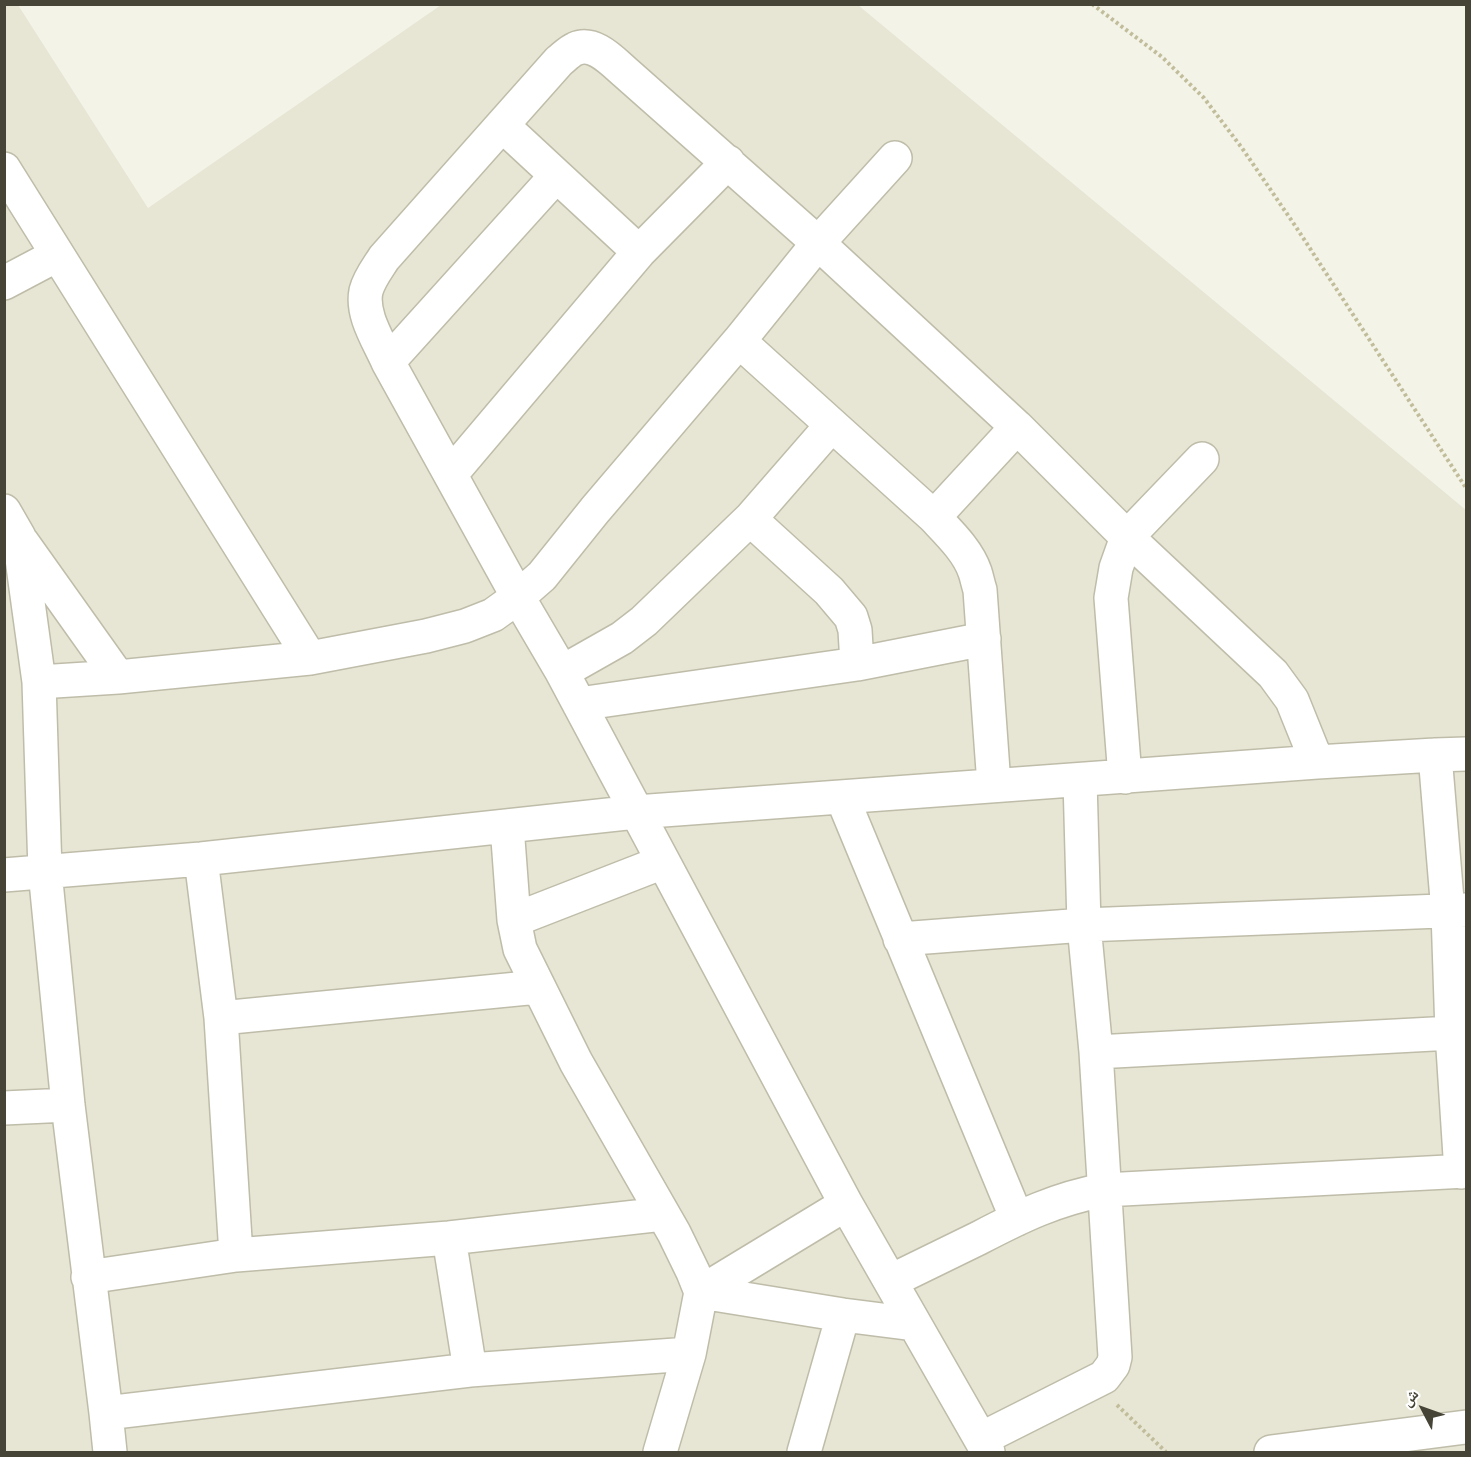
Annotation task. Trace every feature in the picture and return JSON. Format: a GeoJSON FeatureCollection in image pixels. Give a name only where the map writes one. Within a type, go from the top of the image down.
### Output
{"type":"FeatureCollection","features":[{"type":"Feature","properties":{"kind":"street"},"geometry":{"type":"LineString","coordinates":[[1080,780],[1084,926],[1096,1053],[1115,1357],[1110,1371],[1104,1377],[985,1446],[846,1204],[562,672],[388,362],[370,323],[365,303],[366,290],[384,258],[559,61],[576,48],[588,46],[599,51],[728,162],[1017,428],[1127,537],[1273,674],[1292,700],[1317,762]]}},
{"type":"Feature","properties":{"kind":"street"},"geometry":{"type":"LineString","coordinates":[[502,125],[639,252]]}},
{"type":"Feature","properties":{"kind":"street"},"geometry":{"type":"LineString","coordinates":[[39,682],[118,677],[310,658],[426,636],[465,626],[493,615],[542,576],[818,243],[895,158]]}},
{"type":"Feature","properties":{"kind":"street"},"geometry":{"type":"LineString","coordinates":[[451,474],[639,252],[728,162]]}},
{"type":"Feature","properties":{"kind":"street"},"geometry":{"type":"LineString","coordinates":[[4,169],[310,658]]}},
{"type":"Feature","properties":{"kind":"street"},"geometry":{"type":"LineString","coordinates":[[388,362],[556,176]]}},
{"type":"Feature","properties":{"kind":"street"},"geometry":{"type":"LineString","coordinates":[[4,283],[57,255]]}},
{"type":"Feature","properties":{"kind":"street"},"geometry":{"type":"LineString","coordinates":[[739,341],[934,517],[956,541],[975,570],[980,591],[994,785]]}},
{"type":"Feature","properties":{"kind":"street"},"geometry":{"type":"LineString","coordinates":[[562,672],[622,638],[644,621],[750,519],[831,426]]}},
{"type":"Feature","properties":{"kind":"street"},"geometry":{"type":"LineString","coordinates":[[934,517],[1017,428]]}},
{"type":"Feature","properties":{"kind":"street"},"geometry":{"type":"LineString","coordinates":[[1125,777],[1111,598],[1116,568],[1127,537],[1202,459]]}},
{"type":"Feature","properties":{"kind":"street"},"geometry":{"type":"LineString","coordinates":[[750,519],[829,591],[851,617],[855,630],[857,664]]}},
{"type":"Feature","properties":{"kind":"street"},"geometry":{"type":"LineString","coordinates":[[12,524],[118,677]]}},
{"type":"Feature","properties":{"kind":"street"},"geometry":{"type":"LineString","coordinates":[[12,524],[39,682],[45,871],[68,1105],[110,1452]]}},
{"type":"Feature","properties":{"kind":"street"},"geometry":{"type":"LineString","coordinates":[[579,704],[857,664],[984,639]]}},
{"type":"Feature","properties":{"kind":"street"},"geometry":{"type":"LineString","coordinates":[[4,875],[201,859],[636,812],[1317,762],[1467,754]]}},
{"type":"Feature","properties":{"kind":"street"},"geometry":{"type":"LineString","coordinates":[[891,1281],[1061,1200],[1104,1190],[1464,1171],[1452,1033],[1457,911],[1435,755]]}},
{"type":"Feature","properties":{"kind":"street"},"geometry":{"type":"LineString","coordinates":[[842,797],[1017,1219]]}},
{"type":"Feature","properties":{"kind":"street"},"geometry":{"type":"LineString","coordinates":[[507,826],[514,920],[520,949],[576,1062],[663,1214],[701,1292],[689,1354],[660,1452]]}},
{"type":"Feature","properties":{"kind":"street"},"geometry":{"type":"LineString","coordinates":[[201,859],[220,1018],[236,1255]]}},
{"type":"Feature","properties":{"kind":"street"},"geometry":{"type":"LineString","coordinates":[[514,920],[663,862]]}},
{"type":"Feature","properties":{"kind":"street"},"geometry":{"type":"LineString","coordinates":[[900,939],[1084,926],[1457,911]]}},
{"type":"Feature","properties":{"kind":"street"},"geometry":{"type":"LineString","coordinates":[[220,1018],[538,987]]}},
{"type":"Feature","properties":{"kind":"street"},"geometry":{"type":"LineString","coordinates":[[1096,1053],[1452,1033]]}},
{"type":"Feature","properties":{"kind":"street"},"geometry":{"type":"LineString","coordinates":[[4,1108],[68,1105]]}},
{"type":"Feature","properties":{"kind":"street"},"geometry":{"type":"LineString","coordinates":[[701,1292],[846,1204]]}},
{"type":"Feature","properties":{"kind":"street"},"geometry":{"type":"LineString","coordinates":[[88,1277],[236,1255],[449,1238],[663,1214]]}},
{"type":"Feature","properties":{"kind":"street"},"geometry":{"type":"LineString","coordinates":[[449,1238],[470,1370]]}},
{"type":"Feature","properties":{"kind":"street"},"geometry":{"type":"LineString","coordinates":[[701,1292],[914,1324]]}},
{"type":"Feature","properties":{"kind":"street"},"geometry":{"type":"LineString","coordinates":[[804,1452],[843,1315]]}},
{"type":"Feature","properties":{"kind":"street"},"geometry":{"type":"LineString","coordinates":[[106,1413],[470,1370],[689,1354]]}},
{"type":"Feature","properties":{"kind":"street"},"geometry":{"type":"LineString","coordinates":[[1271,1452],[1467,1428]]}},
{"type":"Feature","properties":{"kind":"path"},"geometry":{"type":"LineString","coordinates":[[1092,4],[1162,57],[1204,98],[1242,148],[1289,217],[1467,488]]}},
{"type":"Feature","properties":{"kind":"path"},"geometry":{"type":"LineString","coordinates":[[1091,1383],[1166,1452]]}},
{"type":"Feature","properties":{"kind":"shaded area"},"geometry":{"type":"Polygon","coordinates":[[[5,5],[18,5],[148,208],[441,5],[858,5],[1466,510],[1466,1452],[5,1452],[5,5]]]}}]}
